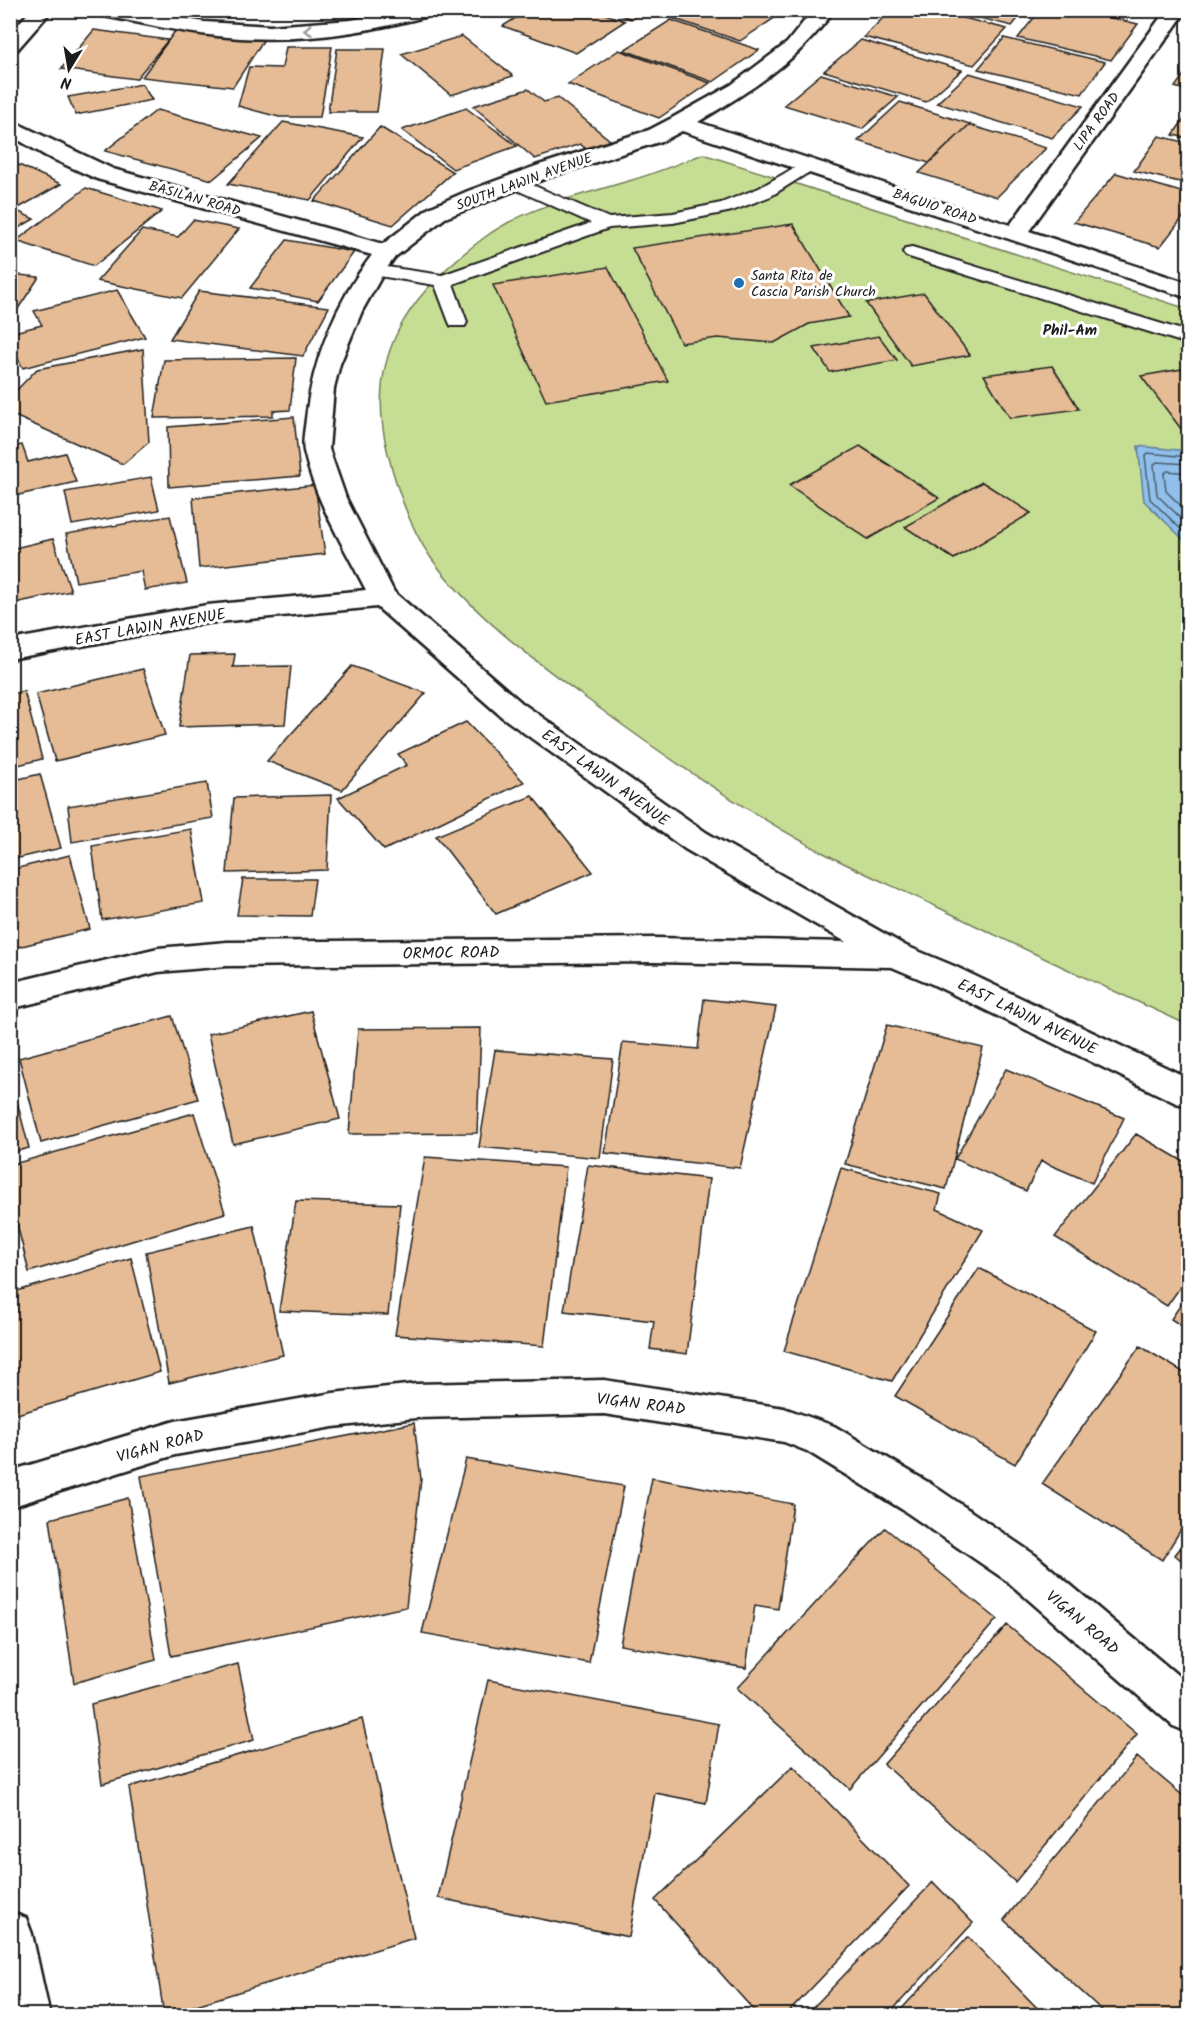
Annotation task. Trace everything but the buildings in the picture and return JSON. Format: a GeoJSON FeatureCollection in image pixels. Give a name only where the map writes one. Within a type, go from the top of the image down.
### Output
{"type":"FeatureCollection","features":[{"type":"Feature","properties":{"kind":"street"},"geometry":{"type":"LineString","coordinates":[[10,46],[42,10]]}},
{"type":"Feature","properties":{"kind":"street"},"geometry":{"type":"LineString","coordinates":[[104,10],[216,30],[255,33],[302,31],[364,23],[428,10]]}},
{"type":"Feature","properties":{"kind":"street","name":"SOUTH LAWIN AVENUE"},"geometry":{"type":"LineString","coordinates":[[383,597],[333,498],[316,449],[322,388],[328,364],[350,311],[380,261],[437,213],[514,182],[657,135],[680,123],[738,89],[794,47],[824,10]]}},
{"type":"Feature","properties":{"kind":"street","name":"LIPA ROAD"},"geometry":{"type":"LineString","coordinates":[[1016,232],[1177,10]]}},
{"type":"Feature","properties":{"kind":"street","name":"BAGUIO ROAD"},"geometry":{"type":"LineString","coordinates":[[680,123],[1016,232],[1188,291]]}},
{"type":"Feature","properties":{"kind":"street","name":"BASILAN ROAD"},"geometry":{"type":"LineString","coordinates":[[10,126],[62,155],[105,174],[380,261]]}},
{"type":"Feature","properties":{"kind":"street","name":"EAST LAWIN AVENUE"},"geometry":{"type":"LineString","coordinates":[[10,650],[207,615],[383,597],[512,710],[696,841],[895,955],[944,975],[1188,1093]]}},
{"type":"Feature","properties":{"kind":"street","name":"ORMOC ROAD"},"geometry":{"type":"LineString","coordinates":[[10,996],[158,960],[227,954],[655,950],[895,955]]}},
{"type":"Feature","properties":{"kind":"street","name":"VIGAN ROAD"},"geometry":{"type":"LineString","coordinates":[[10,1489],[174,1438],[333,1410],[416,1401],[604,1397],[773,1423],[820,1438],[917,1497],[1011,1562],[1188,1711]]}},
{"type":"Feature","properties":{"kind":"street"},"geometry":{"type":"LineString","coordinates":[[10,1934],[27,2016]]}},
{"type":"Feature","properties":{"kind":"lane"},"geometry":{"type":"LineString","coordinates":[[380,261],[443,281],[607,223],[673,218],[726,207],[765,192],[808,165]]}},
{"type":"Feature","properties":{"kind":"lane"},"geometry":{"type":"LineString","coordinates":[[514,182],[607,223]]}},
{"type":"Feature","properties":{"kind":"lane"},"geometry":{"type":"LineString","coordinates":[[912,252],[1188,338]]}},
{"type":"Feature","properties":{"kind":"lane"},"geometry":{"type":"LineString","coordinates":[[443,281],[458,322]]}},
{"type":"Feature","properties":{"kind":"green space"},"geometry":{"type":"Polygon","coordinates":[[[703,154],[1188,309],[1188,1025],[852,867],[750,811],[640,738],[503,634],[465,598],[423,546],[405,508],[396,481],[388,454],[382,419],[382,387],[388,357],[399,330],[414,304],[458,258],[485,237],[519,217],[556,202],[650,174],[703,154]]]}},
{"type":"Feature","properties":{"kind":"water"},"geometry":{"type":"Polygon","coordinates":[[[1138,446],[1188,451],[1188,544],[1144,501],[1138,446]]]}},
{"type":"Feature","properties":{"kind":"place","name":"Santa Rita de Cascia Parish Church"},"geometry":{"type":"Point","coordinates":[739,283]}},
{"type":"Feature","properties":{"kind":"district","name":"Phil-Am"},"geometry":{"type":"Point","coordinates":[1070,330]}}]}
